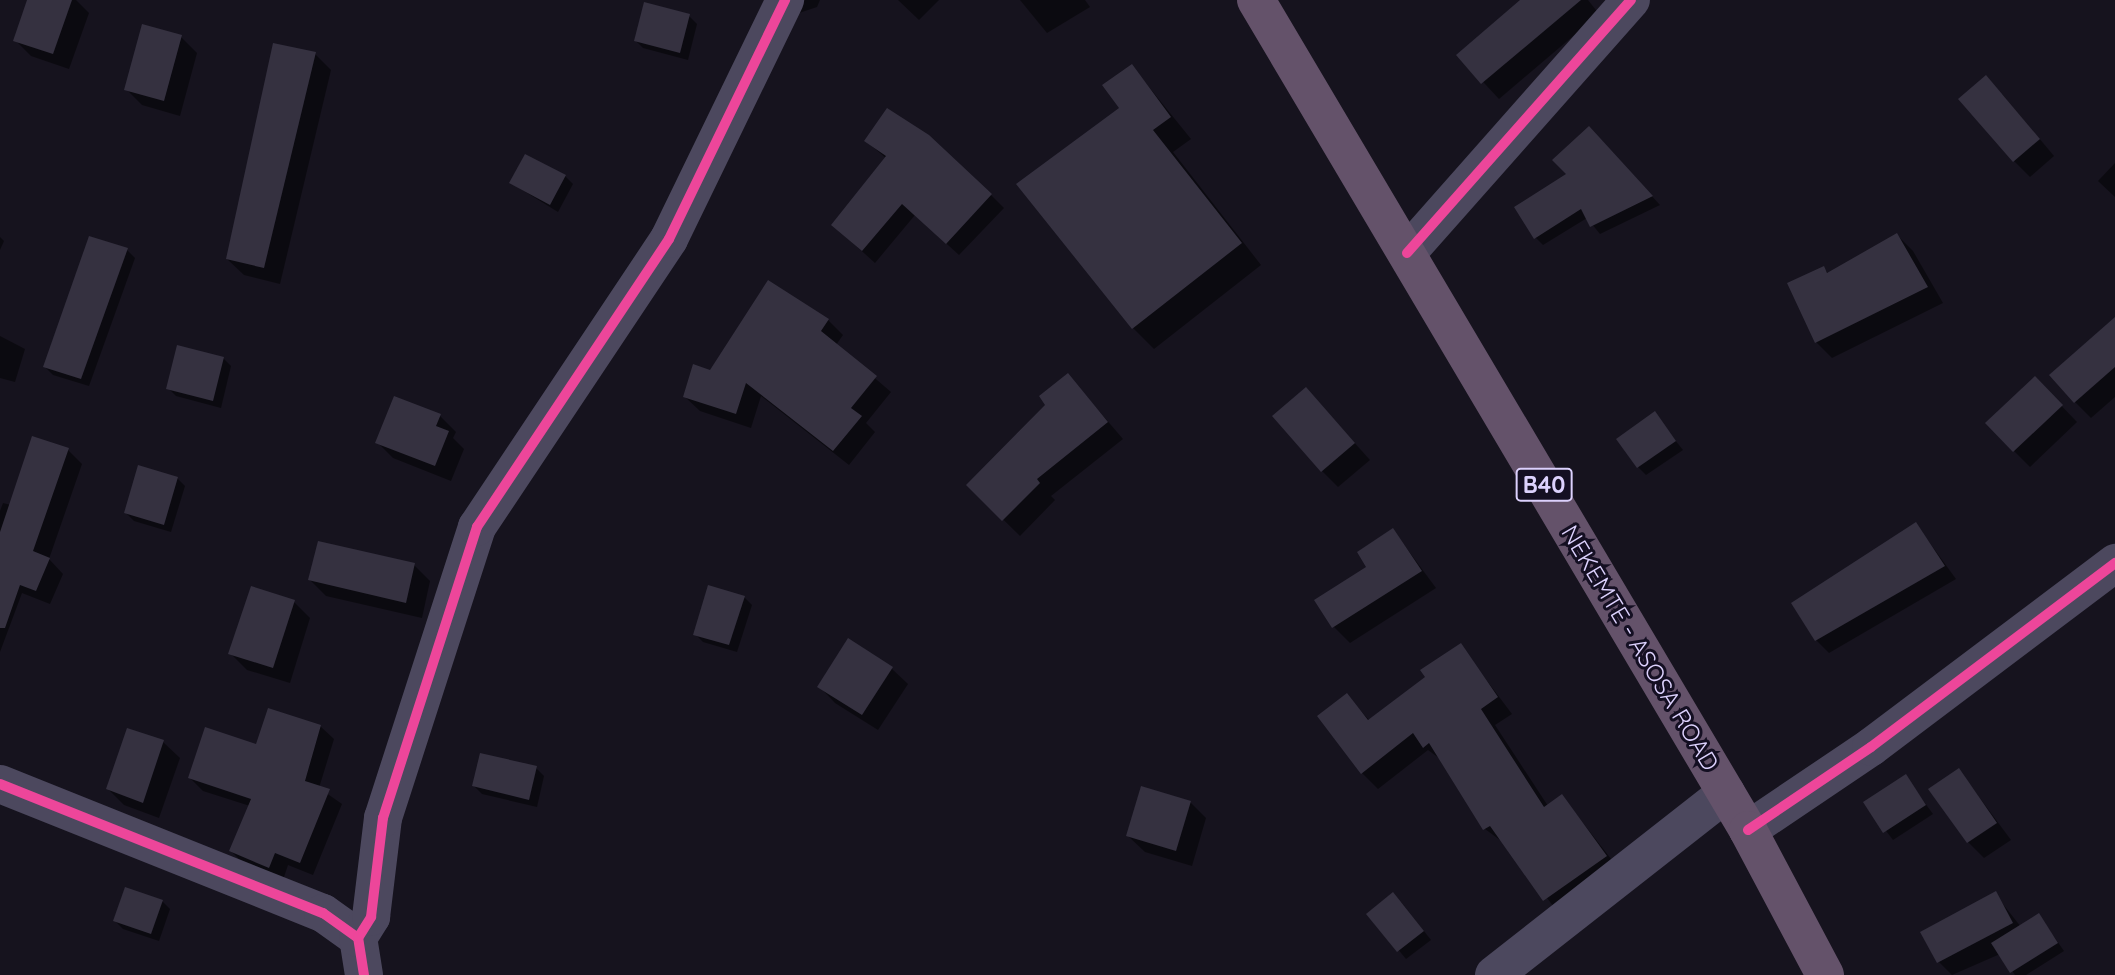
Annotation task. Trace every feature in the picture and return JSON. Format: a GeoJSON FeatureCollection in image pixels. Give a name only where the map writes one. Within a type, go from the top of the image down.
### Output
{"type":"FeatureCollection","features":[{"type":"Feature","properties":{"kind":"highway","name":"NEKEMTE - ASOSA ROAD"},"geometry":{"type":"LineString","coordinates":[[1256,0],[1748,830],[1825,975]]}},
{"type":"Feature","properties":{"kind":"street"},"geometry":{"type":"LineString","coordinates":[[361,957],[371,918],[383,818],[477,527],[669,239],[785,0]]}},
{"type":"Feature","properties":{"kind":"street"},"geometry":{"type":"LineString","coordinates":[[1407,253],[1631,0]]}},
{"type":"Feature","properties":{"kind":"street"},"geometry":{"type":"LineString","coordinates":[[1748,830],[1871,747],[2115,563]]}},
{"type":"Feature","properties":{"kind":"street"},"geometry":{"type":"LineString","coordinates":[[0,784],[323,913],[361,957]]}},
{"type":"Feature","properties":{"kind":"street"},"geometry":{"type":"LineString","coordinates":[[1494,975],[1726,793]]}},
{"type":"Feature","properties":{"kind":"building"},"geometry":{"type":"Polygon","coordinates":[[[27,0],[72,0],[53,54],[13,41],[27,0]]]}},
{"type":"Feature","properties":{"kind":"building"},"geometry":{"type":"Polygon","coordinates":[[[1520,0],[1581,0],[1481,84],[1456,55],[1520,0]]]}},
{"type":"Feature","properties":{"kind":"building"},"geometry":{"type":"Polygon","coordinates":[[[644,2],[690,14],[680,53],[634,41],[644,2]]]}},
{"type":"Feature","properties":{"kind":"building"},"geometry":{"type":"Polygon","coordinates":[[[142,24],[182,35],[164,101],[124,90],[142,24]]]}},
{"type":"Feature","properties":{"kind":"building"},"geometry":{"type":"Polygon","coordinates":[[[273,43],[316,52],[264,268],[226,259],[273,43]]]}},
{"type":"Feature","properties":{"kind":"building"},"geometry":{"type":"Polygon","coordinates":[[[1132,64],[1171,117],[1153,130],[1242,243],[1132,329],[1016,184],[1119,108],[1102,85],[1132,64]]]}},
{"type":"Feature","properties":{"kind":"building"},"geometry":{"type":"Polygon","coordinates":[[[1986,75],[2040,139],[2013,162],[1958,99],[1986,75]]]}},
{"type":"Feature","properties":{"kind":"building"},"geometry":{"type":"Polygon","coordinates":[[[887,108],[929,135],[992,194],[946,244],[902,204],[862,251],[831,225],[886,156],[864,141],[887,108]]]}},
{"type":"Feature","properties":{"kind":"building"},"geometry":{"type":"Polygon","coordinates":[[[1589,126],[1653,196],[1590,227],[1581,209],[1534,239],[1514,207],[1566,174],[1552,160],[1589,126]]]}},
{"type":"Feature","properties":{"kind":"building"},"geometry":{"type":"Polygon","coordinates":[[[525,154],[566,175],[550,205],[509,183],[525,154]]]}},
{"type":"Feature","properties":{"kind":"building"},"geometry":{"type":"Polygon","coordinates":[[[1897,233],[1928,287],[1815,343],[1787,283],[1824,266],[1827,273],[1897,233]]]}},
{"type":"Feature","properties":{"kind":"building"},"geometry":{"type":"Polygon","coordinates":[[[89,236],[128,248],[81,379],[43,367],[89,236]]]}},
{"type":"Feature","properties":{"kind":"building"},"geometry":{"type":"Polygon","coordinates":[[[768,280],[829,319],[821,331],[877,376],[851,408],[862,416],[833,451],[746,383],[736,414],[683,397],[693,364],[710,370],[768,280]]]}},
{"type":"Feature","properties":{"kind":"building"},"geometry":{"type":"Polygon","coordinates":[[[2115,317],[2115,367],[2074,403],[2049,375],[2115,317]]]}},
{"type":"Feature","properties":{"kind":"building"},"geometry":{"type":"Polygon","coordinates":[[[177,345],[224,357],[213,401],[166,389],[177,345]]]}},
{"type":"Feature","properties":{"kind":"building"},"geometry":{"type":"Polygon","coordinates":[[[1068,373],[1108,422],[1037,479],[1040,483],[1002,521],[966,485],[1045,405],[1039,396],[1068,373]]]}},
{"type":"Feature","properties":{"kind":"building"},"geometry":{"type":"Polygon","coordinates":[[[2035,376],[2063,405],[2013,452],[1985,423],[2035,376]]]}},
{"type":"Feature","properties":{"kind":"building"},"geometry":{"type":"Polygon","coordinates":[[[1306,387],[1355,443],[1321,472],[1272,416],[1306,387]]]}},
{"type":"Feature","properties":{"kind":"building"},"geometry":{"type":"Polygon","coordinates":[[[394,396],[441,414],[436,426],[449,431],[435,466],[375,443],[394,396]]]}},
{"type":"Feature","properties":{"kind":"building"},"geometry":{"type":"Polygon","coordinates":[[[1655,411],[1676,441],[1637,468],[1616,439],[1655,411]]]}},
{"type":"Feature","properties":{"kind":"building"},"geometry":{"type":"Polygon","coordinates":[[[32,436],[69,448],[33,551],[50,558],[36,591],[20,585],[5,628],[0,628],[0,532],[32,436]]]}},
{"type":"Feature","properties":{"kind":"building"},"geometry":{"type":"Polygon","coordinates":[[[138,465],[178,477],[164,525],[124,513],[138,465]]]}},
{"type":"Feature","properties":{"kind":"building"},"geometry":{"type":"Polygon","coordinates":[[[1916,522],[1945,566],[1815,641],[1791,603],[1916,522]]]}},
{"type":"Feature","properties":{"kind":"building"},"geometry":{"type":"Polygon","coordinates":[[[1393,528],[1422,571],[1332,628],[1314,600],[1366,567],[1357,552],[1393,528]]]}},
{"type":"Feature","properties":{"kind":"building"},"geometry":{"type":"Polygon","coordinates":[[[318,541],[415,563],[406,603],[308,580],[318,541]]]}},
{"type":"Feature","properties":{"kind":"building"},"geometry":{"type":"Polygon","coordinates":[[[708,585],[745,596],[729,645],[693,635],[708,585]]]}},
{"type":"Feature","properties":{"kind":"building"},"geometry":{"type":"Polygon","coordinates":[[[251,586],[295,600],[273,668],[228,654],[251,586]]]}},
{"type":"Feature","properties":{"kind":"building"},"geometry":{"type":"Polygon","coordinates":[[[848,638],[893,667],[862,715],[817,687],[848,638]]]}},
{"type":"Feature","properties":{"kind":"building"},"geometry":{"type":"Polygon","coordinates":[[[1461,643],[1498,697],[1481,709],[1544,807],[1562,794],[1607,856],[1543,901],[1490,826],[1483,830],[1429,743],[1423,748],[1413,733],[1361,774],[1317,716],[1347,693],[1368,720],[1425,677],[1420,670],[1461,643]]]}},
{"type":"Feature","properties":{"kind":"building"},"geometry":{"type":"Polygon","coordinates":[[[268,708],[321,725],[305,781],[330,789],[300,863],[275,853],[269,868],[229,851],[251,799],[188,778],[205,727],[256,744],[268,708]]]}},
{"type":"Feature","properties":{"kind":"building"},"geometry":{"type":"Polygon","coordinates":[[[127,728],[164,740],[143,803],[106,789],[127,728]]]}},
{"type":"Feature","properties":{"kind":"building"},"geometry":{"type":"Polygon","coordinates":[[[480,753],[537,766],[529,800],[472,786],[480,753]]]}},
{"type":"Feature","properties":{"kind":"building"},"geometry":{"type":"Polygon","coordinates":[[[1959,768],[1997,823],[1967,843],[1928,789],[1959,768]]]}},
{"type":"Feature","properties":{"kind":"building"},"geometry":{"type":"Polygon","coordinates":[[[1906,774],[1926,805],[1883,833],[1863,802],[1906,774]]]}},
{"type":"Feature","properties":{"kind":"building"},"geometry":{"type":"Polygon","coordinates":[[[1141,786],[1191,801],[1176,851],[1126,836],[1141,786]]]}},
{"type":"Feature","properties":{"kind":"building"},"geometry":{"type":"Polygon","coordinates":[[[125,887],[163,900],[151,934],[113,921],[125,887]]]}},
{"type":"Feature","properties":{"kind":"building"},"geometry":{"type":"Polygon","coordinates":[[[1996,891],[2013,923],[1937,963],[1920,932],[1996,891]]]}},
{"type":"Feature","properties":{"kind":"building"},"geometry":{"type":"Polygon","coordinates":[[[1393,892],[1424,931],[1397,952],[1366,914],[1393,892]]]}},
{"type":"Feature","properties":{"kind":"building"},"geometry":{"type":"Polygon","coordinates":[[[2039,913],[2058,943],[2010,973],[1991,943],[2039,913]]]}},
{"type":"Feature","properties":{"kind":"cycle path"},"geometry":{"type":"LineString","coordinates":[[364,975],[358,938],[371,917],[383,818],[477,527],[669,239],[785,0]]}},
{"type":"Feature","properties":{"kind":"cycle path"},"geometry":{"type":"LineString","coordinates":[[1407,253],[1631,0]]}},
{"type":"Feature","properties":{"kind":"cycle path"},"geometry":{"type":"LineString","coordinates":[[1748,830],[1871,747],[2115,563]]}},
{"type":"Feature","properties":{"kind":"cycle path"},"geometry":{"type":"LineString","coordinates":[[0,784],[323,913],[358,938]]}}]}
